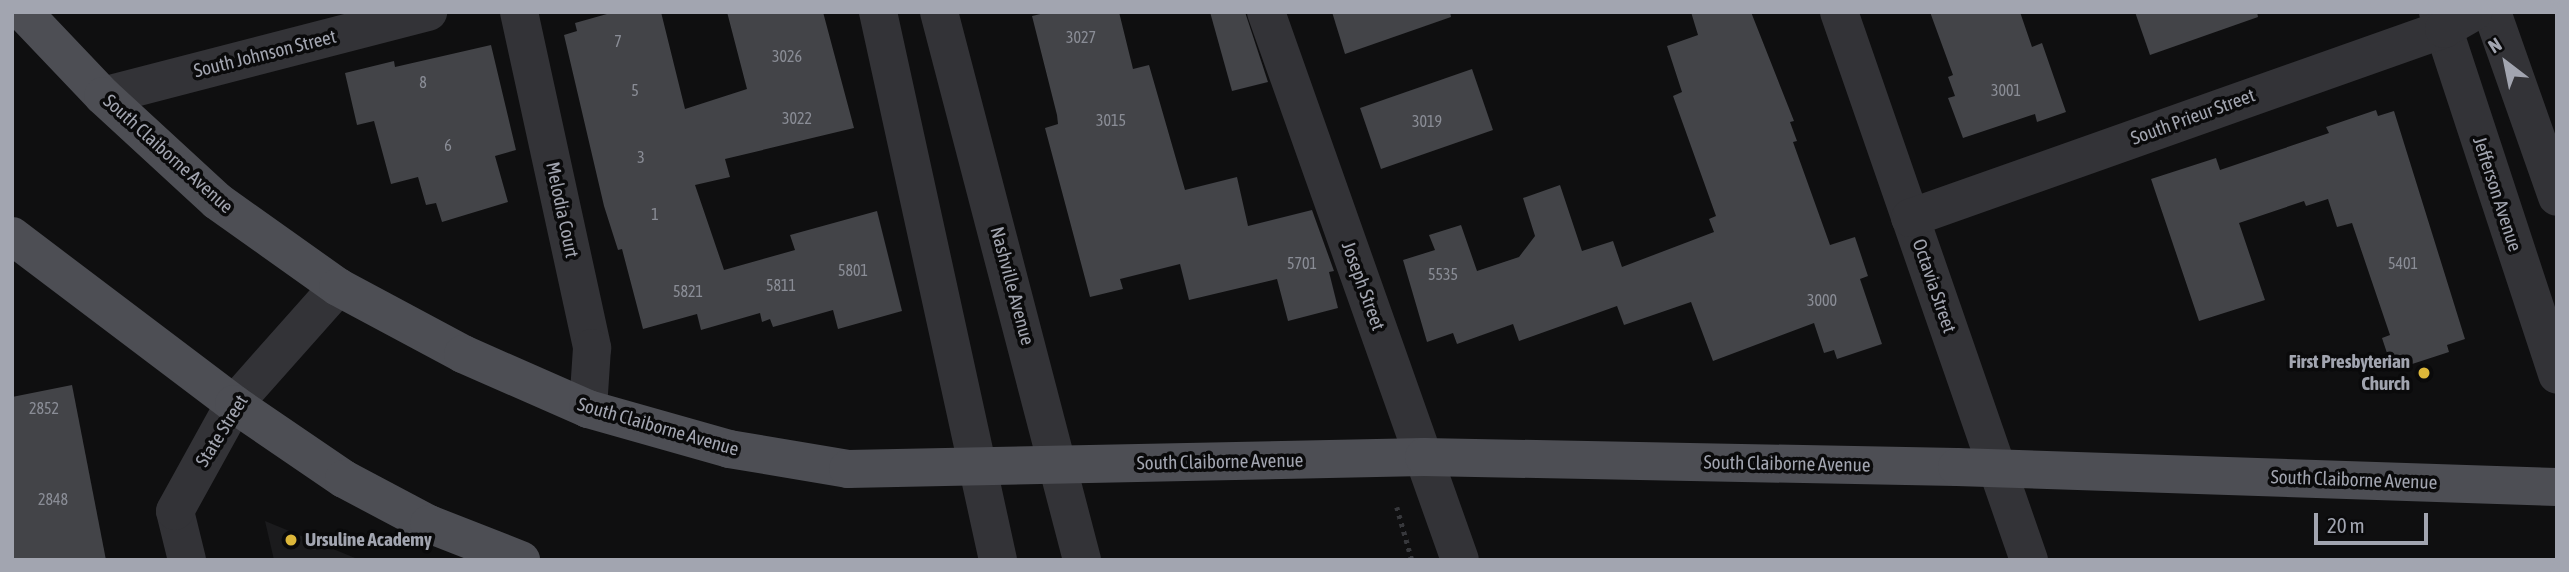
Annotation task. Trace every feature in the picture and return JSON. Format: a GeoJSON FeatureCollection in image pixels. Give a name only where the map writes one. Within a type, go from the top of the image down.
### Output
{"type":"FeatureCollection","features":[{"type":"Feature","properties":{"kind":"main road","name":"South Claiborne Avenue"},"geometry":{"type":"LineString","coordinates":[[23,12],[103,96],[217,201],[338,287],[463,354],[588,409],[729,449],[848,469],[1060,467],[1424,457],[1996,468],[2557,487]]}},
{"type":"Feature","properties":{"kind":"main road"},"geometry":{"type":"LineString","coordinates":[[12,236],[234,404],[344,479],[429,524],[521,560]]}},
{"type":"Feature","properties":{"kind":"street","name":"South Johnson Street"},"geometry":{"type":"LineString","coordinates":[[103,96],[428,12]]}},
{"type":"Feature","properties":{"kind":"street","name":"Melodia Court"},"geometry":{"type":"LineString","coordinates":[[519,12],[592,348],[588,409]]}},
{"type":"Feature","properties":{"kind":"street"},"geometry":{"type":"LineString","coordinates":[[878,12],[998,560]]}},
{"type":"Feature","properties":{"kind":"street","name":"Nashville Avenue"},"geometry":{"type":"LineString","coordinates":[[939,12],[1060,467],[1082,560]]}},
{"type":"Feature","properties":{"kind":"street","name":"Joseph Street"},"geometry":{"type":"LineString","coordinates":[[1266,12],[1460,560]]}},
{"type":"Feature","properties":{"kind":"street","name":"Octavia Street"},"geometry":{"type":"LineString","coordinates":[[1839,12],[2029,560]]}},
{"type":"Feature","properties":{"kind":"street"},"geometry":{"type":"LineString","coordinates":[[2492,12],[2557,197]]}},
{"type":"Feature","properties":{"kind":"street","name":"South Prieur Street"},"geometry":{"type":"LineString","coordinates":[[1910,218],[2452,18]]}},
{"type":"Feature","properties":{"kind":"street","name":"Jefferson Avenue"},"geometry":{"type":"LineString","coordinates":[[2452,18],[2557,375]]}},
{"type":"Feature","properties":{"kind":"street","name":"State Street"},"geometry":{"type":"LineString","coordinates":[[187,560],[175,511],[234,404],[338,287]]}},
{"type":"Feature","properties":{"kind":"path"},"geometry":{"type":"LineString","coordinates":[[1395,502],[1412,560]]}},
{"type":"Feature","properties":{"kind":"shaded area","name":"Ursuline Academy"},"geometry":{"type":"Polygon","coordinates":[[[265,521],[360,560],[274,560],[265,521]]]}},
{"type":"Feature","properties":{"kind":"building"},"geometry":{"type":"Polygon","coordinates":[[[614,12],[661,12],[685,109],[747,89],[727,12],[823,12],[854,128],[725,159],[730,177],[695,185],[724,270],[795,250],[790,235],[877,211],[902,311],[838,329],[833,310],[773,327],[770,319],[762,322],[760,313],[701,330],[697,314],[643,329],[622,249],[618,250],[604,206],[564,35],[577,31],[575,23],[614,12]]]}},
{"type":"Feature","properties":{"kind":"building"},"geometry":{"type":"Polygon","coordinates":[[[1049,12],[1119,12],[1133,69],[1149,65],[1185,190],[1237,177],[1248,226],[1312,210],[1334,271],[1329,272],[1338,308],[1288,321],[1277,279],[1189,300],[1180,264],[1120,279],[1123,289],[1090,297],[1045,128],[1058,124],[1057,115],[1032,16],[1049,12]]]}},
{"type":"Feature","properties":{"kind":"building"},"geometry":{"type":"Polygon","coordinates":[[[1210,12],[1245,12],[1268,82],[1232,91],[1210,12]]]}},
{"type":"Feature","properties":{"kind":"building"},"geometry":{"type":"Polygon","coordinates":[[[1332,12],[1450,12],[1451,17],[1345,54],[1332,12]]]}},
{"type":"Feature","properties":{"kind":"building"},"geometry":{"type":"Polygon","coordinates":[[[1691,12],[1751,12],[1794,121],[1790,122],[1797,141],[1793,142],[1830,245],[1855,237],[1868,276],[1860,279],[1882,344],[1837,359],[1834,350],[1824,353],[1814,323],[1713,361],[1691,302],[1624,325],[1617,306],[1519,341],[1513,324],[1457,344],[1453,333],[1427,342],[1403,260],[1435,250],[1429,235],[1461,225],[1477,271],[1519,257],[1535,236],[1523,198],[1560,185],[1582,251],[1613,241],[1622,267],[1714,232],[1709,219],[1716,216],[1673,96],[1682,92],[1667,46],[1698,35],[1691,12]]]}},
{"type":"Feature","properties":{"kind":"building"},"geometry":{"type":"Polygon","coordinates":[[[1930,12],[2020,12],[2032,47],[2042,43],[2066,112],[2037,122],[2035,114],[1963,138],[1948,98],[1955,96],[1948,77],[1953,75],[1930,12]]]}},
{"type":"Feature","properties":{"kind":"building"},"geometry":{"type":"Polygon","coordinates":[[[2135,12],[2257,12],[2258,17],[2150,55],[2135,12]]]}},
{"type":"Feature","properties":{"kind":"building"},"geometry":{"type":"Polygon","coordinates":[[[491,45],[516,150],[495,156],[508,202],[442,222],[436,203],[426,205],[418,177],[391,184],[374,121],[357,125],[345,73],[394,61],[395,67],[491,45]]]}},
{"type":"Feature","properties":{"kind":"building"},"geometry":{"type":"Polygon","coordinates":[[[1472,69],[1493,130],[1381,169],[1360,108],[1472,69]]]}},
{"type":"Feature","properties":{"kind":"building"},"geometry":{"type":"Polygon","coordinates":[[[2376,110],[2378,116],[2394,111],[2465,339],[2447,345],[2449,352],[2406,366],[2404,361],[2391,365],[2382,338],[2390,335],[2352,223],[2337,227],[2328,199],[2306,206],[2304,201],[2239,223],[2265,300],[2199,321],[2151,179],[2216,158],[2220,170],[2329,133],[2326,127],[2376,110]]]}},
{"type":"Feature","properties":{"kind":"building"},"geometry":{"type":"Polygon","coordinates":[[[72,385],[106,560],[12,560],[12,397],[72,385]]]}},
{"type":"Feature","properties":{"kind":"place","name":"First Presbyterian Church"},"geometry":{"type":"Point","coordinates":[2424,373]}},
{"type":"Feature","properties":{"kind":"place","name":"Ursuline Academy"},"geometry":{"type":"Point","coordinates":[291,540]}}]}
